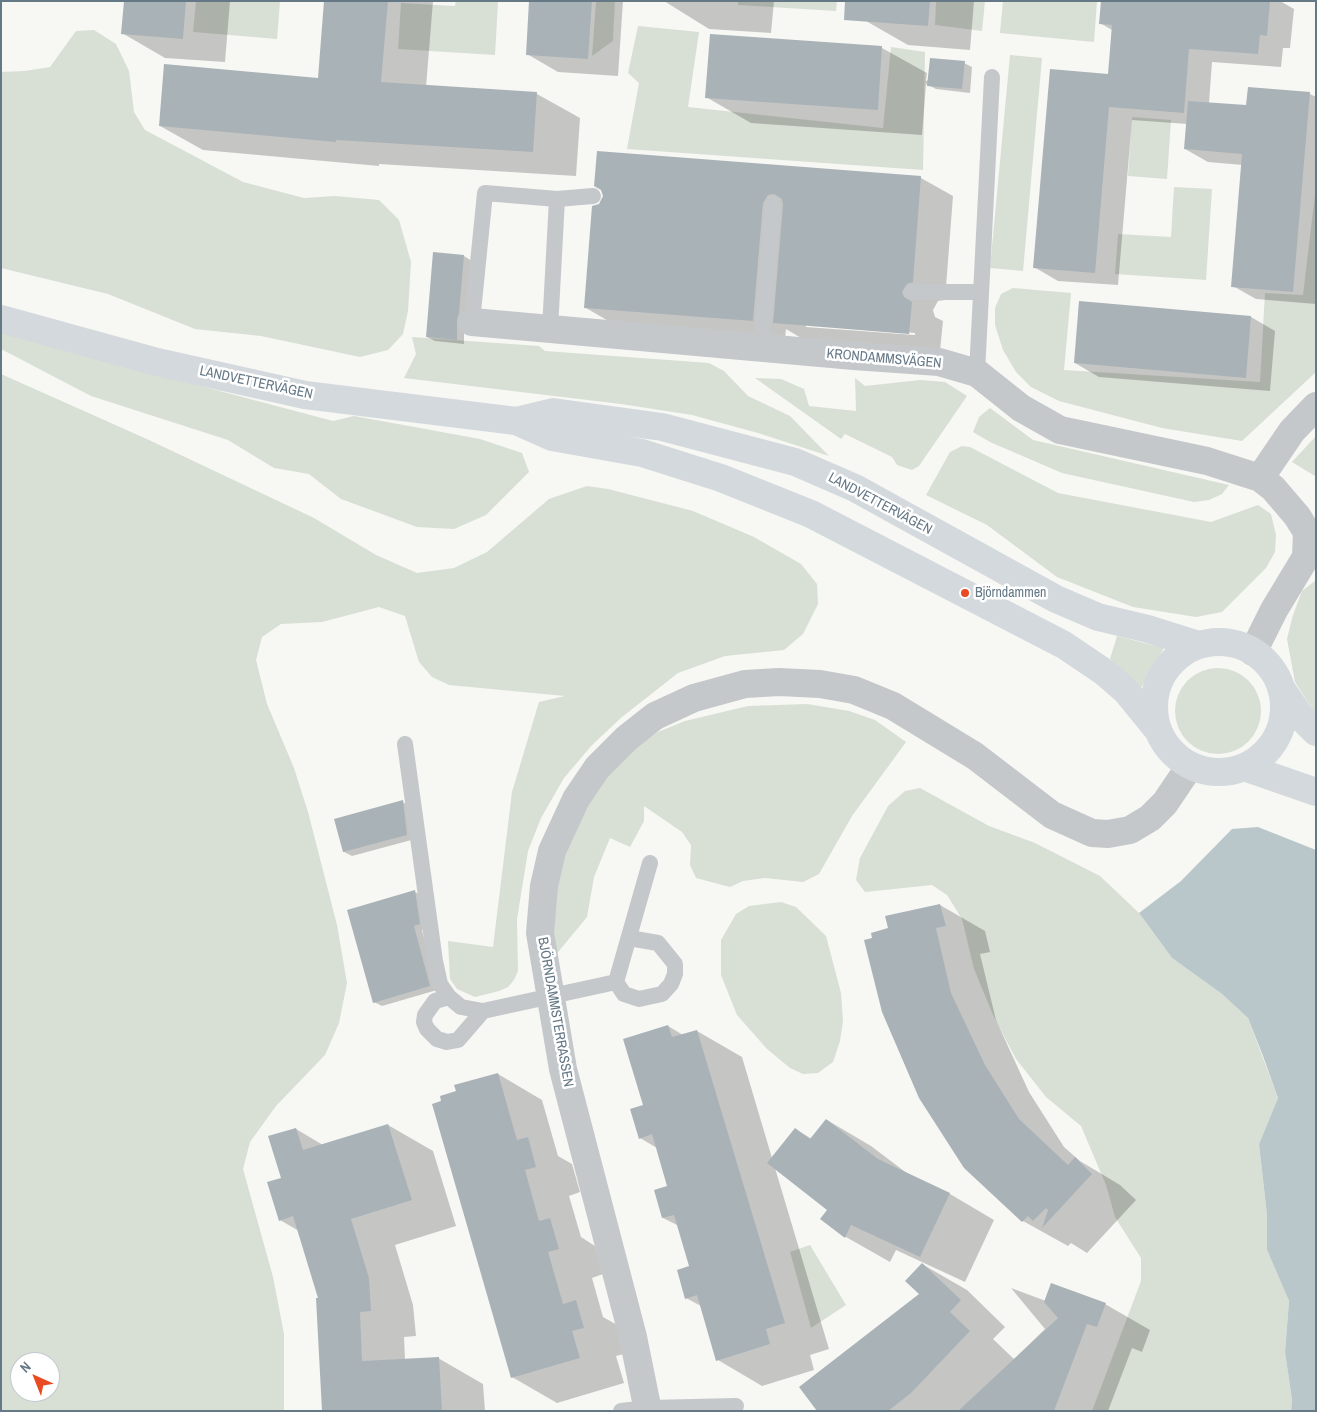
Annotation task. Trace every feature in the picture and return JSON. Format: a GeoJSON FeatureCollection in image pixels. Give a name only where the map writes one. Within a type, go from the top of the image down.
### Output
{"type":"FeatureCollection","features":[{"type":"Feature","properties":{"kind":"street","name":"LANDVETTERVÄGEN"},"geometry":{"type":"LineString","coordinates":[[1,319],[157,362],[305,395],[516,421],[552,437],[642,454],[695,470],[811,514],[1064,645],[1104,672],[1126,691],[1157,729]]}},
{"type":"Feature","properties":{"kind":"street","name":"KRONDAMMSVÄGEN"},"geometry":{"type":"LineString","coordinates":[[472,322],[939,362],[977,374],[1021,408],[1060,430],[1207,461],[1260,478],[1313,528],[1306,557],[1274,610],[1253,652]]}},
{"type":"Feature","properties":{"kind":"street"},"geometry":{"type":"LineString","coordinates":[[1260,478],[1292,431],[1316,406]]}},
{"type":"Feature","properties":{"kind":"street","name":"LANDVETTERVÄGEN"},"geometry":{"type":"LineString","coordinates":[[516,421],[553,412],[662,427],[796,462],[855,488],[1056,598],[1098,617],[1148,629],[1199,646]]}},
{"type":"Feature","properties":{"kind":"street"},"geometry":{"type":"LineString","coordinates":[[1280,687],[1283,716],[1278,734],[1268,750],[1244,767],[1221,772],[1205,771],[1190,766],[1170,750],[1157,729],[1154,698],[1160,678],[1180,655],[1199,646],[1226,643],[1253,652],[1270,667],[1280,687],[1300,716],[1316,732]]}},
{"type":"Feature","properties":{"kind":"street","name":"BJÖRNDAMMSTERRASSEN"},"geometry":{"type":"LineString","coordinates":[[639,1410],[633,1337],[563,1070],[540,933],[544,886],[561,828],[576,799],[597,768],[627,738],[656,716],[694,698],[745,684],[779,682],[820,684],[854,690],[893,706],[953,741],[1052,816],[1092,834],[1108,834],[1130,830],[1150,818],[1165,804],[1190,766]]}},
{"type":"Feature","properties":{"kind":"street"},"geometry":{"type":"LineString","coordinates":[[1244,767],[1316,792]]}},
{"type":"Feature","properties":{"kind":"lane"},"geometry":{"type":"LineString","coordinates":[[977,374],[979,292],[992,77]]}},
{"type":"Feature","properties":{"kind":"lane"},"geometry":{"type":"LineString","coordinates":[[472,322],[485,193],[558,199],[593,196]]}},
{"type":"Feature","properties":{"kind":"lane"},"geometry":{"type":"LineString","coordinates":[[550,329],[558,199]]}},
{"type":"Feature","properties":{"kind":"lane"},"geometry":{"type":"LineString","coordinates":[[761,348],[773,204]]}},
{"type":"Feature","properties":{"kind":"lane"},"geometry":{"type":"LineString","coordinates":[[912,292],[979,292]]}},
{"type":"Feature","properties":{"kind":"lane"},"geometry":{"type":"LineString","coordinates":[[406,744],[435,960],[440,984],[449,997],[461,1007],[483,1011],[616,982]]}},
{"type":"Feature","properties":{"kind":"lane"},"geometry":{"type":"LineString","coordinates":[[616,982],[650,863]]}},
{"type":"Feature","properties":{"kind":"lane"},"geometry":{"type":"LineString","coordinates":[[616,982],[624,994],[648,998],[662,994],[671,984],[675,974],[675,964],[658,943],[629,938]]}},
{"type":"Feature","properties":{"kind":"lane"},"geometry":{"type":"LineString","coordinates":[[449,997],[435,1001],[425,1015],[424,1022],[427,1028],[438,1039],[447,1042],[458,1040],[483,1011]]}},
{"type":"Feature","properties":{"kind":"lane"},"geometry":{"type":"LineString","coordinates":[[639,1410],[736,1406]]}},
{"type":"Feature","properties":{"kind":"shaded area"},"geometry":{"type":"Polygon","coordinates":[[[196,1],[280,1],[277,39],[193,32],[196,1]]]}},
{"type":"Feature","properties":{"kind":"shaded area"},"geometry":{"type":"Polygon","coordinates":[[[456,1],[498,1],[495,55],[398,49],[401,3],[455,6],[456,1]]]}},
{"type":"Feature","properties":{"kind":"shaded area"},"geometry":{"type":"Polygon","coordinates":[[[596,1],[615,1],[613,41],[592,56],[596,1]]]}},
{"type":"Feature","properties":{"kind":"shaded area"},"geometry":{"type":"Polygon","coordinates":[[[738,1],[837,1],[836,11],[738,5],[738,1]]]}},
{"type":"Feature","properties":{"kind":"shaded area"},"geometry":{"type":"Polygon","coordinates":[[[936,1],[985,1],[982,31],[935,25],[936,1]]]}},
{"type":"Feature","properties":{"kind":"shaded area"},"geometry":{"type":"Polygon","coordinates":[[[1003,1],[1097,1],[1094,42],[1000,33],[1003,1]]]}},
{"type":"Feature","properties":{"kind":"shaded area"},"geometry":{"type":"Polygon","coordinates":[[[638,26],[699,32],[688,107],[883,128],[891,47],[925,52],[923,170],[627,149],[639,83],[628,73],[638,26]]]}},
{"type":"Feature","properties":{"kind":"shaded area"},"geometry":{"type":"Polygon","coordinates":[[[94,30],[116,44],[129,71],[134,112],[145,130],[243,182],[304,198],[335,196],[379,200],[399,220],[411,262],[408,311],[403,334],[388,350],[360,357],[261,336],[195,329],[108,294],[1,268],[1,72],[50,67],[76,31],[94,30]]]}},
{"type":"Feature","properties":{"kind":"shaded area"},"geometry":{"type":"Polygon","coordinates":[[[1010,55],[1042,58],[1023,271],[990,268],[1010,55]]]}},
{"type":"Feature","properties":{"kind":"shaded area"},"geometry":{"type":"Polygon","coordinates":[[[1132,117],[1171,120],[1167,179],[1128,176],[1132,117]]]}},
{"type":"Feature","properties":{"kind":"shaded area"},"geometry":{"type":"Polygon","coordinates":[[[1316,186],[1316,372],[1242,441],[1162,428],[1059,401],[1031,387],[1016,372],[1003,350],[995,325],[995,308],[1001,294],[1013,288],[1071,293],[1064,370],[1260,382],[1265,293],[1303,295],[1316,186]]]}},
{"type":"Feature","properties":{"kind":"shaded area"},"geometry":{"type":"Polygon","coordinates":[[[1174,187],[1212,189],[1206,280],[1115,274],[1118,234],[1171,237],[1174,187]]]}},
{"type":"Feature","properties":{"kind":"shaded area"},"geometry":{"type":"Polygon","coordinates":[[[1,333],[333,421],[354,416],[480,439],[522,453],[529,472],[486,515],[454,529],[417,527],[341,499],[309,474],[274,468],[228,440],[91,396],[1,349],[1,333]]]}},
{"type":"Feature","properties":{"kind":"shaded area"},"geometry":{"type":"Polygon","coordinates":[[[412,337],[539,346],[545,351],[709,363],[724,371],[748,396],[790,416],[829,456],[758,433],[692,415],[621,404],[404,378],[416,354],[412,337]]]}},
{"type":"Feature","properties":{"kind":"shaded area"},"geometry":{"type":"Polygon","coordinates":[[[1,374],[149,440],[314,518],[376,555],[417,573],[454,568],[487,552],[549,499],[587,486],[608,489],[693,511],[754,537],[801,564],[817,584],[818,604],[803,634],[784,650],[725,656],[678,673],[622,717],[592,745],[564,778],[541,818],[528,851],[517,919],[518,971],[508,987],[475,997],[457,989],[450,979],[448,941],[493,947],[512,792],[539,702],[565,696],[449,685],[432,677],[419,662],[405,616],[379,607],[322,622],[281,624],[262,637],[256,660],[267,704],[294,768],[308,812],[337,925],[347,983],[339,1023],[325,1055],[276,1106],[250,1142],[243,1169],[273,1277],[284,1334],[284,1411],[1,1411],[1,374]]]}},
{"type":"Feature","properties":{"kind":"shaded area"},"geometry":{"type":"Polygon","coordinates":[[[755,378],[781,379],[804,389],[809,406],[856,411],[855,378],[865,386],[920,380],[945,382],[967,396],[919,466],[912,470],[897,465],[892,457],[845,434],[841,439],[755,378]]]}},
{"type":"Feature","properties":{"kind":"shaded area"},"geometry":{"type":"Polygon","coordinates":[[[990,408],[1033,440],[1229,485],[1222,494],[1209,500],[1194,502],[1062,473],[990,442],[973,432],[979,417],[990,408]]]}},
{"type":"Feature","properties":{"kind":"shaded area"},"geometry":{"type":"Polygon","coordinates":[[[1316,436],[1316,476],[1315,476],[1292,462],[1316,436]]]}},
{"type":"Feature","properties":{"kind":"shaded area"},"geometry":{"type":"Polygon","coordinates":[[[962,446],[970,447],[1058,493],[1211,522],[1258,505],[1271,514],[1276,535],[1275,552],[1266,568],[1222,612],[1196,617],[1133,607],[1057,577],[987,525],[926,495],[950,452],[962,446]]]}},
{"type":"Feature","properties":{"kind":"shaded area"},"geometry":{"type":"Polygon","coordinates":[[[1316,580],[1316,715],[1295,682],[1287,639],[1302,591],[1316,580]]]}},
{"type":"Feature","properties":{"kind":"shaded area"},"geometry":{"type":"Polygon","coordinates":[[[1117,636],[1164,648],[1141,688],[1110,659],[1117,636]]]}},
{"type":"Feature","properties":{"kind":"shaded area"},"geometry":{"type":"Polygon","coordinates":[[[1218,668],[1235,671],[1249,680],[1258,694],[1261,711],[1258,728],[1249,742],[1235,751],[1218,754],[1201,751],[1187,742],[1178,728],[1175,711],[1178,694],[1187,680],[1201,671],[1218,668]]]}},
{"type":"Feature","properties":{"kind":"shaded area"},"geometry":{"type":"Polygon","coordinates":[[[807,704],[849,711],[875,720],[906,742],[852,816],[819,874],[803,882],[765,878],[743,881],[730,887],[696,878],[690,865],[691,845],[682,832],[644,806],[644,821],[630,847],[610,838],[594,877],[587,917],[554,957],[550,932],[557,863],[600,782],[635,747],[658,732],[685,721],[748,706],[807,704]]]}},
{"type":"Feature","properties":{"kind":"shaded area"},"geometry":{"type":"Polygon","coordinates":[[[920,788],[989,826],[1035,843],[1100,876],[1139,913],[1172,958],[1222,994],[1248,1018],[1278,1098],[1259,1144],[1267,1215],[1267,1250],[1289,1301],[1285,1352],[1292,1400],[1291,1411],[1092,1411],[1141,1281],[1141,1258],[1115,1217],[1106,1185],[1081,1126],[1046,1097],[1016,1059],[993,1015],[974,969],[962,919],[947,895],[932,885],[865,892],[856,880],[860,858],[888,806],[905,791],[920,788]]]}},
{"type":"Feature","properties":{"kind":"shaded area"},"geometry":{"type":"Polygon","coordinates":[[[1258,827],[1316,850],[1316,1411],[1291,1411],[1292,1400],[1285,1352],[1289,1301],[1267,1250],[1267,1215],[1259,1144],[1278,1098],[1248,1018],[1222,994],[1172,958],[1139,913],[1181,881],[1232,829],[1258,827]]]}},
{"type":"Feature","properties":{"kind":"shaded area"},"geometry":{"type":"Polygon","coordinates":[[[781,902],[796,907],[826,936],[841,993],[843,1021],[840,1041],[833,1062],[818,1073],[803,1074],[790,1068],[767,1049],[737,1015],[721,975],[721,940],[736,914],[749,906],[781,902]]]}},
{"type":"Feature","properties":{"kind":"shaded area"},"geometry":{"type":"Polygon","coordinates":[[[810,1245],[846,1305],[811,1328],[790,1252],[810,1245]]]}},
{"type":"Feature","properties":{"kind":"building"},"geometry":{"type":"Polygon","coordinates":[[[124,1],[186,1],[183,39],[121,34],[124,1]]]}},
{"type":"Feature","properties":{"kind":"building"},"geometry":{"type":"Polygon","coordinates":[[[324,1],[388,1],[381,82],[537,92],[533,152],[336,140],[336,142],[159,126],[164,64],[318,78],[324,1]]]}},
{"type":"Feature","properties":{"kind":"building"},"geometry":{"type":"Polygon","coordinates":[[[529,1],[592,1],[588,59],[526,55],[529,1]]]}},
{"type":"Feature","properties":{"kind":"building"},"geometry":{"type":"Polygon","coordinates":[[[845,1],[930,1],[928,26],[844,20],[845,1]]]}},
{"type":"Feature","properties":{"kind":"building"},"geometry":{"type":"Polygon","coordinates":[[[1101,1],[1270,1],[1267,36],[1260,35],[1258,54],[1189,49],[1184,113],[1109,107],[1095,273],[1033,268],[1050,69],[1108,74],[1112,25],[1099,24],[1101,1]]]}},
{"type":"Feature","properties":{"kind":"building"},"geometry":{"type":"Polygon","coordinates":[[[710,34],[882,46],[878,110],[705,98],[710,34]]]}},
{"type":"Feature","properties":{"kind":"building"},"geometry":{"type":"Polygon","coordinates":[[[930,58],[965,61],[962,89],[927,86],[930,58]]]}},
{"type":"Feature","properties":{"kind":"building"},"geometry":{"type":"Polygon","coordinates":[[[1248,87],[1310,92],[1293,292],[1231,287],[1242,154],[1184,149],[1188,101],[1246,105],[1248,87]]]}},
{"type":"Feature","properties":{"kind":"building"},"geometry":{"type":"Polygon","coordinates":[[[597,151],[921,176],[913,282],[907,284],[902,292],[904,297],[912,302],[909,334],[773,323],[783,205],[782,199],[774,194],[768,195],[763,203],[753,321],[584,308],[592,206],[599,204],[603,196],[601,190],[594,186],[597,151]]]}},
{"type":"Feature","properties":{"kind":"building"},"geometry":{"type":"Polygon","coordinates":[[[433,252],[464,255],[457,320],[457,340],[426,337],[433,252]]]}},
{"type":"Feature","properties":{"kind":"building"},"geometry":{"type":"Polygon","coordinates":[[[1079,301],[1251,316],[1246,378],[1074,363],[1079,301]]]}},
{"type":"Feature","properties":{"kind":"building"},"geometry":{"type":"Polygon","coordinates":[[[403,800],[407,835],[343,852],[334,819],[403,800]]]}},
{"type":"Feature","properties":{"kind":"building"},"geometry":{"type":"Polygon","coordinates":[[[415,890],[420,924],[414,926],[430,986],[373,1003],[347,910],[415,890]]]}},
{"type":"Feature","properties":{"kind":"building"},"geometry":{"type":"Polygon","coordinates":[[[940,904],[946,926],[936,928],[951,993],[985,1065],[1019,1119],[1068,1165],[1075,1157],[1092,1174],[1042,1228],[1048,1210],[1046,1208],[1033,1221],[1028,1216],[1022,1222],[964,1168],[919,1098],[882,1012],[864,940],[872,938],[871,933],[888,928],[885,916],[940,904]]]}},
{"type":"Feature","properties":{"kind":"building"},"geometry":{"type":"Polygon","coordinates":[[[668,1025],[672,1037],[697,1030],[785,1323],[766,1329],[770,1344],[716,1361],[697,1295],[685,1299],[677,1270],[689,1266],[674,1215],[662,1218],[654,1190],[667,1186],[652,1134],[639,1139],[630,1109],[643,1105],[623,1039],[668,1025]]]}},
{"type":"Feature","properties":{"kind":"building"},"geometry":{"type":"Polygon","coordinates":[[[498,1073],[517,1140],[528,1137],[536,1167],[525,1170],[539,1221],[550,1218],[559,1249],[548,1252],[563,1304],[576,1300],[584,1328],[572,1331],[580,1358],[511,1378],[432,1104],[441,1101],[440,1096],[456,1091],[454,1085],[498,1073]]]}},
{"type":"Feature","properties":{"kind":"building"},"geometry":{"type":"Polygon","coordinates":[[[826,1119],[878,1159],[950,1193],[920,1257],[851,1225],[845,1238],[820,1219],[827,1210],[767,1163],[795,1128],[810,1139],[826,1119]]]}},
{"type":"Feature","properties":{"kind":"building"},"geometry":{"type":"Polygon","coordinates":[[[388,1124],[412,1200],[351,1219],[369,1278],[371,1311],[360,1312],[362,1361],[439,1357],[442,1411],[322,1411],[316,1298],[318,1298],[293,1216],[279,1221],[267,1182],[281,1178],[268,1136],[296,1128],[303,1150],[388,1124]]]}},
{"type":"Feature","properties":{"kind":"building"},"geometry":{"type":"Polygon","coordinates":[[[922,1263],[961,1300],[950,1312],[970,1331],[911,1393],[888,1411],[817,1411],[799,1387],[919,1294],[905,1281],[922,1263]]]}},
{"type":"Feature","properties":{"kind":"building"},"geometry":{"type":"Polygon","coordinates":[[[1051,1283],[1106,1303],[1097,1327],[1087,1324],[1054,1411],[958,1411],[1058,1318],[1044,1302],[1051,1283]]]}},
{"type":"Feature","properties":{"kind":"place","name":"Björndammen"},"geometry":{"type":"Point","coordinates":[965,593]}}]}
